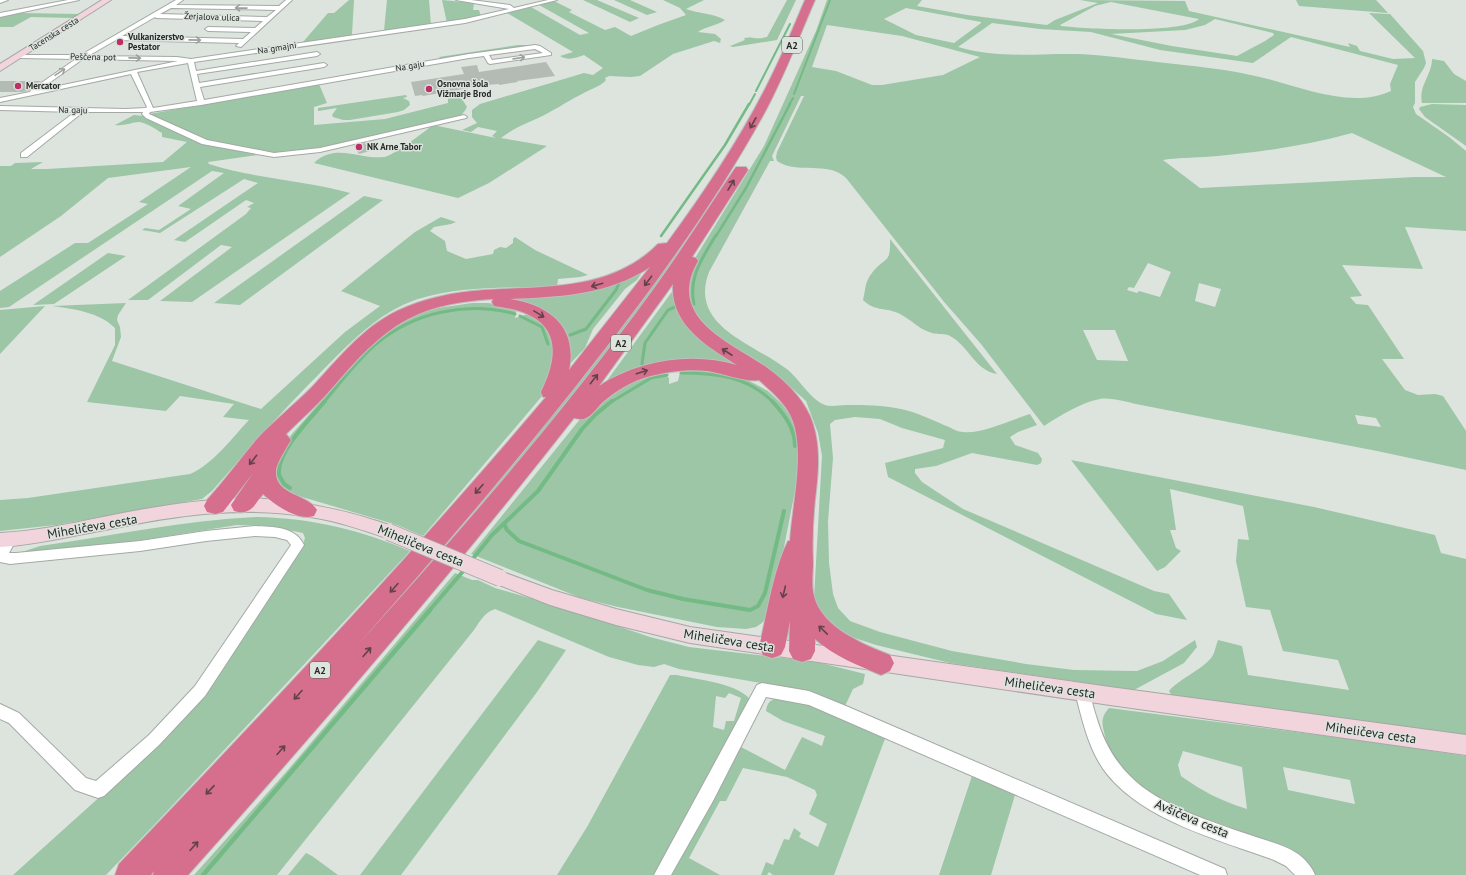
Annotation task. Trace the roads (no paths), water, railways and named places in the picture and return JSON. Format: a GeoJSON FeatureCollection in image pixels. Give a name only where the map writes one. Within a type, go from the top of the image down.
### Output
{"type":"FeatureCollection","features":[{"type":"Feature","properties":{"kind":"highway","name":"A2"},"geometry":{"type":"LineString","coordinates":[[168,875],[393,622],[515,462],[687,227],[742,141],[768,95],[783,64],[810,0]]}},
{"type":"Feature","properties":{"kind":"highway","name":"A2"},"geometry":{"type":"LineString","coordinates":[[793,70],[820,0]]}},
{"type":"Feature","properties":{"kind":"highway","name":"A2"},"geometry":{"type":"LineString","coordinates":[[130,875],[594,378],[645,311],[710,218],[750,153]]}},
{"type":"Feature","properties":{"kind":"highway"},"geometry":{"type":"LineString","coordinates":[[710,218],[703,242],[688,265],[682,279],[681,295],[686,311],[690,319],[704,335],[725,351],[760,372],[780,391],[798,411],[807,437],[808,457],[802,527],[802,651]]}},
{"type":"Feature","properties":{"kind":"highway"},"geometry":{"type":"LineString","coordinates":[[215,506],[264,445],[281,427],[299,412],[361,345],[375,332],[403,315],[422,307],[446,301],[484,295],[538,294],[565,291],[600,284],[620,277],[646,262],[667,242],[687,227]]}},
{"type":"Feature","properties":{"kind":"highway"},"geometry":{"type":"LineString","coordinates":[[446,301],[483,300],[503,302],[524,307],[548,321],[555,327],[562,341],[564,358],[558,379],[549,394],[520,429],[515,462]]}},
{"type":"Feature","properties":{"kind":"highway"},"geometry":{"type":"LineString","coordinates":[[515,462],[555,443],[582,410],[603,391],[617,382],[649,370],[682,365],[719,366],[741,372],[780,391]]}},
{"type":"Feature","properties":{"kind":"highway"},"geometry":{"type":"LineString","coordinates":[[242,506],[254,492],[271,456],[299,412]]}},
{"type":"Feature","properties":{"kind":"highway"},"geometry":{"type":"LineString","coordinates":[[265,470],[268,486],[279,496],[306,510]]}},
{"type":"Feature","properties":{"kind":"highway"},"geometry":{"type":"LineString","coordinates":[[772,647],[787,580],[802,527]]}},
{"type":"Feature","properties":{"kind":"highway"},"geometry":{"type":"LineString","coordinates":[[803,598],[810,615],[823,631],[847,648],[880,663]]}},
{"type":"Feature","properties":{"kind":"street"},"geometry":{"type":"LineString","coordinates":[[0,1],[5,0]]}},
{"type":"Feature","properties":{"kind":"street"},"geometry":{"type":"LineString","coordinates":[[0,16],[76,0]]}},
{"type":"Feature","properties":{"kind":"street","name":"Tacenska cesta"},"geometry":{"type":"LineString","coordinates":[[0,68],[107,0]]}},
{"type":"Feature","properties":{"kind":"street"},"geometry":{"type":"LineString","coordinates":[[28,94],[94,49],[155,16],[180,0]]}},
{"type":"Feature","properties":{"kind":"street"},"geometry":{"type":"LineString","coordinates":[[228,55],[289,0]]}},
{"type":"Feature","properties":{"kind":"street"},"geometry":{"type":"LineString","coordinates":[[459,0],[511,9],[508,0]]}},
{"type":"Feature","properties":{"kind":"street","name":"Na gmajni"},"geometry":{"type":"LineString","coordinates":[[0,100],[133,71],[228,55],[465,21],[535,2],[554,0]]}},
{"type":"Feature","properties":{"kind":"street"},"geometry":{"type":"LineString","coordinates":[[170,6],[280,8]]}},
{"type":"Feature","properties":{"kind":"street","name":"Žerjalova ulica"},"geometry":{"type":"LineString","coordinates":[[155,16],[268,19]]}},
{"type":"Feature","properties":{"kind":"street"},"geometry":{"type":"LineString","coordinates":[[208,29],[256,30]]}},
{"type":"Feature","properties":{"kind":"street"},"geometry":{"type":"LineString","coordinates":[[114,38],[244,41]]}},
{"type":"Feature","properties":{"kind":"street"},"geometry":{"type":"LineString","coordinates":[[311,43],[324,65],[335,79]]}},
{"type":"Feature","properties":{"kind":"street","name":"Na gaju"},"geometry":{"type":"LineString","coordinates":[[0,108],[147,111],[202,103],[486,54],[535,47],[538,47],[549,54],[490,62],[486,54]]}},
{"type":"Feature","properties":{"kind":"street","name":"Na gmajni"},"geometry":{"type":"LineString","coordinates":[[194,73],[317,54]]}},
{"type":"Feature","properties":{"kind":"street","name":"Peščena pot"},"geometry":{"type":"LineString","coordinates":[[19,56],[177,59],[191,61]]}},
{"type":"Feature","properties":{"kind":"street"},"geometry":{"type":"LineString","coordinates":[[191,61],[202,103]]}},
{"type":"Feature","properties":{"kind":"street"},"geometry":{"type":"LineString","coordinates":[[198,85],[324,65]]}},
{"type":"Feature","properties":{"kind":"street"},"geometry":{"type":"LineString","coordinates":[[133,71],[150,107],[145,114],[148,117],[205,142],[274,155],[320,150],[464,117]]}},
{"type":"Feature","properties":{"kind":"street"},"geometry":{"type":"LineString","coordinates":[[24,155],[80,110]]}},
{"type":"Feature","properties":{"kind":"street","name":"Miheličeva cesta"},"geometry":{"type":"LineString","coordinates":[[0,711],[14,718],[81,784],[98,790],[154,740],[200,691],[298,545],[298,541],[294,537],[282,533],[264,531],[236,532],[152,545],[4,558],[2,556],[5,540],[52,534],[147,516],[215,506],[242,506],[306,510],[348,518],[390,532],[500,578],[550,597],[616,617],[690,635],[1466,746]]}},
{"type":"Feature","properties":{"kind":"street"},"geometry":{"type":"LineString","coordinates":[[662,875],[707,795],[762,690],[809,698],[1219,875]]}},
{"type":"Feature","properties":{"kind":"street","name":"Avšičeva cesta"},"geometry":{"type":"LineString","coordinates":[[1082,692],[1092,728],[1101,748],[1113,768],[1127,783],[1144,796],[1173,813],[1292,860],[1307,875]]}},
{"type":"Feature","properties":{"kind":"waterway"},"geometry":{"type":"LineString","coordinates":[[794,94],[830,0]]}},
{"type":"Feature","properties":{"kind":"waterway"},"geometry":{"type":"LineString","coordinates":[[756,91],[790,24]]}},
{"type":"Feature","properties":{"kind":"waterway"},"geometry":{"type":"LineString","coordinates":[[749,105],[755,94]]}},
{"type":"Feature","properties":{"kind":"waterway"},"geometry":{"type":"LineString","coordinates":[[789,105],[793,98]]}},
{"type":"Feature","properties":{"kind":"waterway"},"geometry":{"type":"LineString","coordinates":[[661,236],[725,145],[749,104]]}},
{"type":"Feature","properties":{"kind":"waterway"},"geometry":{"type":"LineString","coordinates":[[716,236],[746,188],[790,104]]}},
{"type":"Feature","properties":{"kind":"waterway"},"geometry":{"type":"LineString","coordinates":[[694,304],[693,285],[695,276],[702,259],[716,235]]}},
{"type":"Feature","properties":{"kind":"waterway"},"geometry":{"type":"LineString","coordinates":[[570,335],[586,329],[616,290],[619,283]]}},
{"type":"Feature","properties":{"kind":"waterway"},"geometry":{"type":"LineString","coordinates":[[642,364],[645,343],[668,310],[675,307]]}},
{"type":"Feature","properties":{"kind":"waterway"},"geometry":{"type":"LineString","coordinates":[[324,402],[348,373],[375,345],[406,324],[423,317],[459,309],[496,310],[515,314]]}},
{"type":"Feature","properties":{"kind":"waterway"},"geometry":{"type":"LineString","coordinates":[[520,316],[542,327],[548,344]]}},
{"type":"Feature","properties":{"kind":"waterway"},"geometry":{"type":"LineString","coordinates":[[681,373],[719,375],[742,381],[753,386],[772,402]]}},
{"type":"Feature","properties":{"kind":"waterway"},"geometry":{"type":"LineString","coordinates":[[611,402],[651,378],[667,375]]}},
{"type":"Feature","properties":{"kind":"waterway"},"geometry":{"type":"LineString","coordinates":[[290,488],[284,484],[279,475],[283,456],[303,426],[325,401]]}},
{"type":"Feature","properties":{"kind":"waterway"},"geometry":{"type":"LineString","coordinates":[[471,561],[492,535],[538,491],[582,429],[596,414],[612,401]]}},
{"type":"Feature","properties":{"kind":"waterway"},"geometry":{"type":"LineString","coordinates":[[772,402],[781,411],[791,427],[795,439],[795,446]]}},
{"type":"Feature","properties":{"kind":"waterway"},"geometry":{"type":"LineString","coordinates":[[504,524],[507,530],[519,541],[647,590],[683,599],[750,610],[758,606],[765,593],[784,511]]}},
{"type":"Feature","properties":{"kind":"waterway"},"geometry":{"type":"LineString","coordinates":[[429,611],[465,569]]}},
{"type":"Feature","properties":{"kind":"waterway"},"geometry":{"type":"LineString","coordinates":[[203,875],[430,610]]}},
{"type":"Feature","properties":{"kind":"place","name":"Vulkanizerstvo Pestator"},"geometry":{"type":"Point","coordinates":[120,42]}},
{"type":"Feature","properties":{"kind":"place","name":"Mercator"},"geometry":{"type":"Point","coordinates":[18,86]}},
{"type":"Feature","properties":{"kind":"place","name":"Osnovna šola Vižmarje Brod"},"geometry":{"type":"Point","coordinates":[429,89]}},
{"type":"Feature","properties":{"kind":"place","name":"NK Arne Tabor"},"geometry":{"type":"Point","coordinates":[359,147]}}]}
